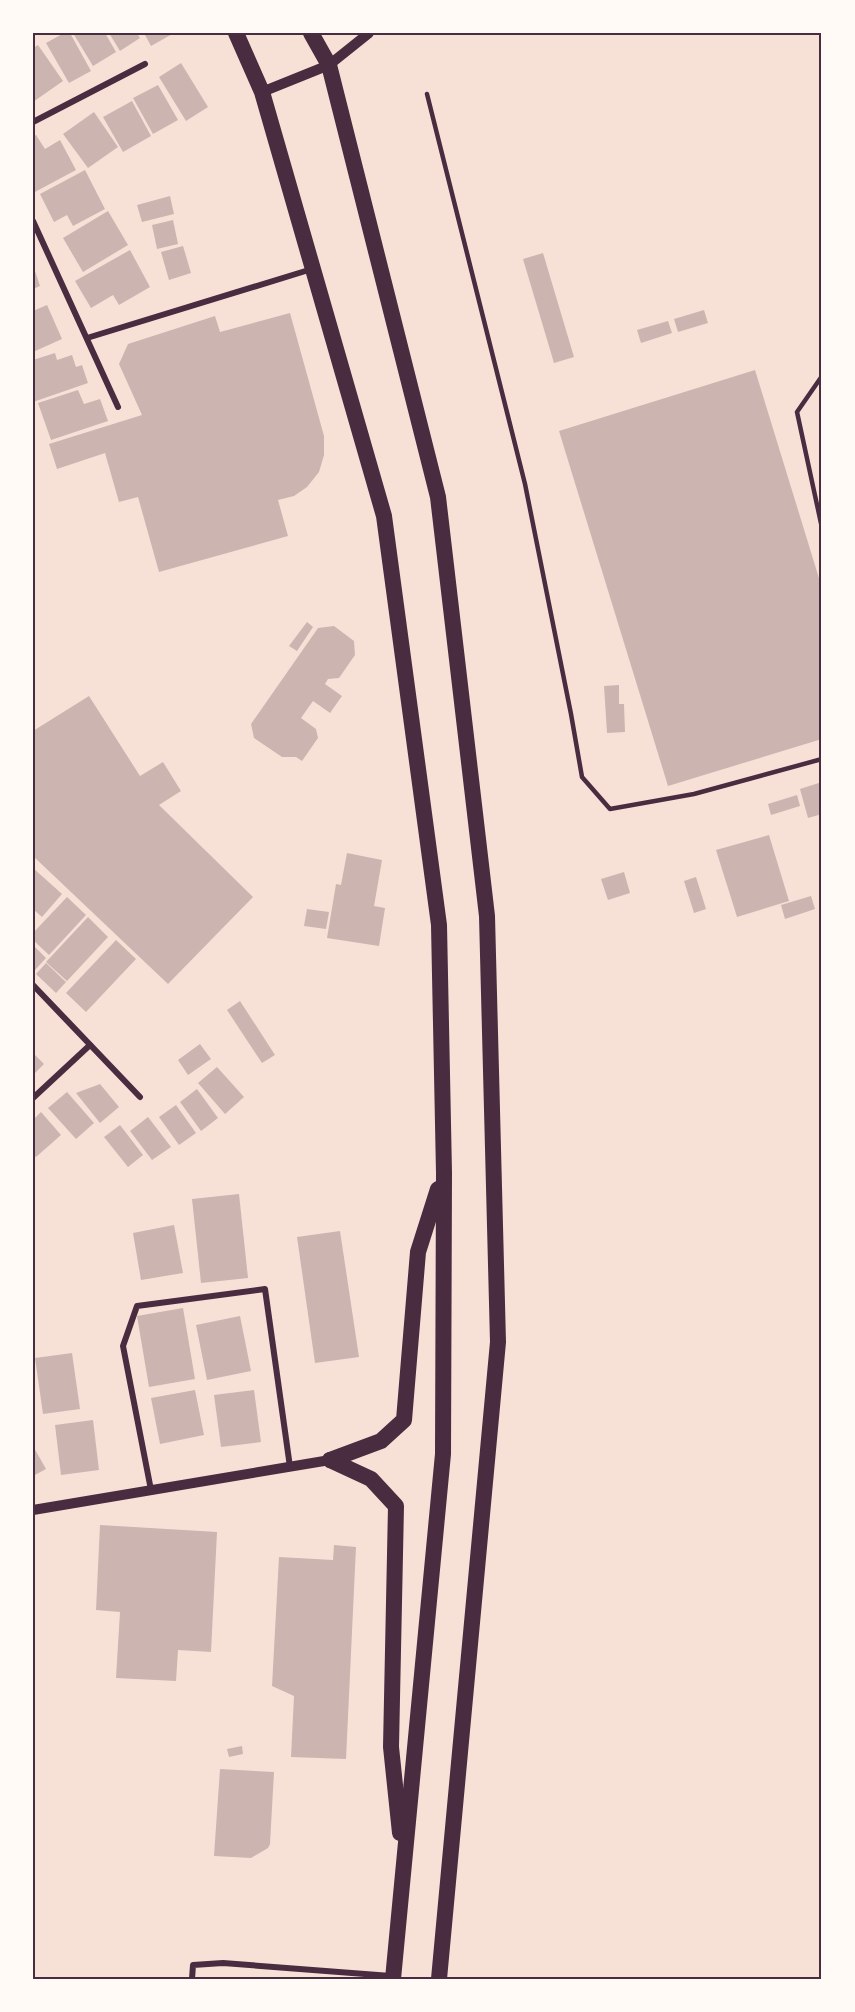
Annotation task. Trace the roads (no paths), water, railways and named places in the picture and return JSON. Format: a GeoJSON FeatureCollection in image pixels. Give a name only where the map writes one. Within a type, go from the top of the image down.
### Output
{"type":"FeatureCollection","features":[{"type":"Feature","properties":{"kind":"highway"},"geometry":{"type":"LineString","coordinates":[[236,33],[262,92],[384,516],[439,925],[444,1173],[443,1454],[393,1978]]}},
{"type":"Feature","properties":{"kind":"highway"},"geometry":{"type":"LineString","coordinates":[[311,33],[329,65],[438,497],[487,916],[498,1342],[439,1979]]}},
{"type":"Feature","properties":{"kind":"highway"},"geometry":{"type":"LineString","coordinates":[[330,1460],[381,1441],[405,1420],[418,1252],[444,1173]]}},
{"type":"Feature","properties":{"kind":"highway"},"geometry":{"type":"LineString","coordinates":[[330,1460],[372,1479],[396,1506],[391,1747],[404,1870]]}},
{"type":"Feature","properties":{"kind":"street"},"geometry":{"type":"LineString","coordinates":[[262,92],[329,65],[369,33]]}},
{"type":"Feature","properties":{"kind":"street"},"geometry":{"type":"LineString","coordinates":[[33,122],[145,64]]}},
{"type":"Feature","properties":{"kind":"street"},"geometry":{"type":"LineString","coordinates":[[33,220],[118,407]]}},
{"type":"Feature","properties":{"kind":"street"},"geometry":{"type":"LineString","coordinates":[[87,338],[313,269]]}},
{"type":"Feature","properties":{"kind":"street"},"geometry":{"type":"LineString","coordinates":[[33,985],[140,1097]]}},
{"type":"Feature","properties":{"kind":"street"},"geometry":{"type":"LineString","coordinates":[[33,1098],[90,1045]]}},
{"type":"Feature","properties":{"kind":"street"},"geometry":{"type":"LineString","coordinates":[[151,1490],[123,1346],[137,1306],[264,1288],[290,1467]]}},
{"type":"Feature","properties":{"kind":"street"},"geometry":{"type":"LineString","coordinates":[[33,1510],[330,1460]]}},
{"type":"Feature","properties":{"kind":"street"},"geometry":{"type":"LineString","coordinates":[[192,1979],[193,1965],[223,1963],[393,1978]]}},
{"type":"Feature","properties":{"kind":"lane"},"geometry":{"type":"LineString","coordinates":[[427,94],[525,484],[572,714],[582,777],[610,809],[694,794],[822,759]]}},
{"type":"Feature","properties":{"kind":"lane"},"geometry":{"type":"LineString","coordinates":[[822,376],[797,412],[822,528]]}}]}
